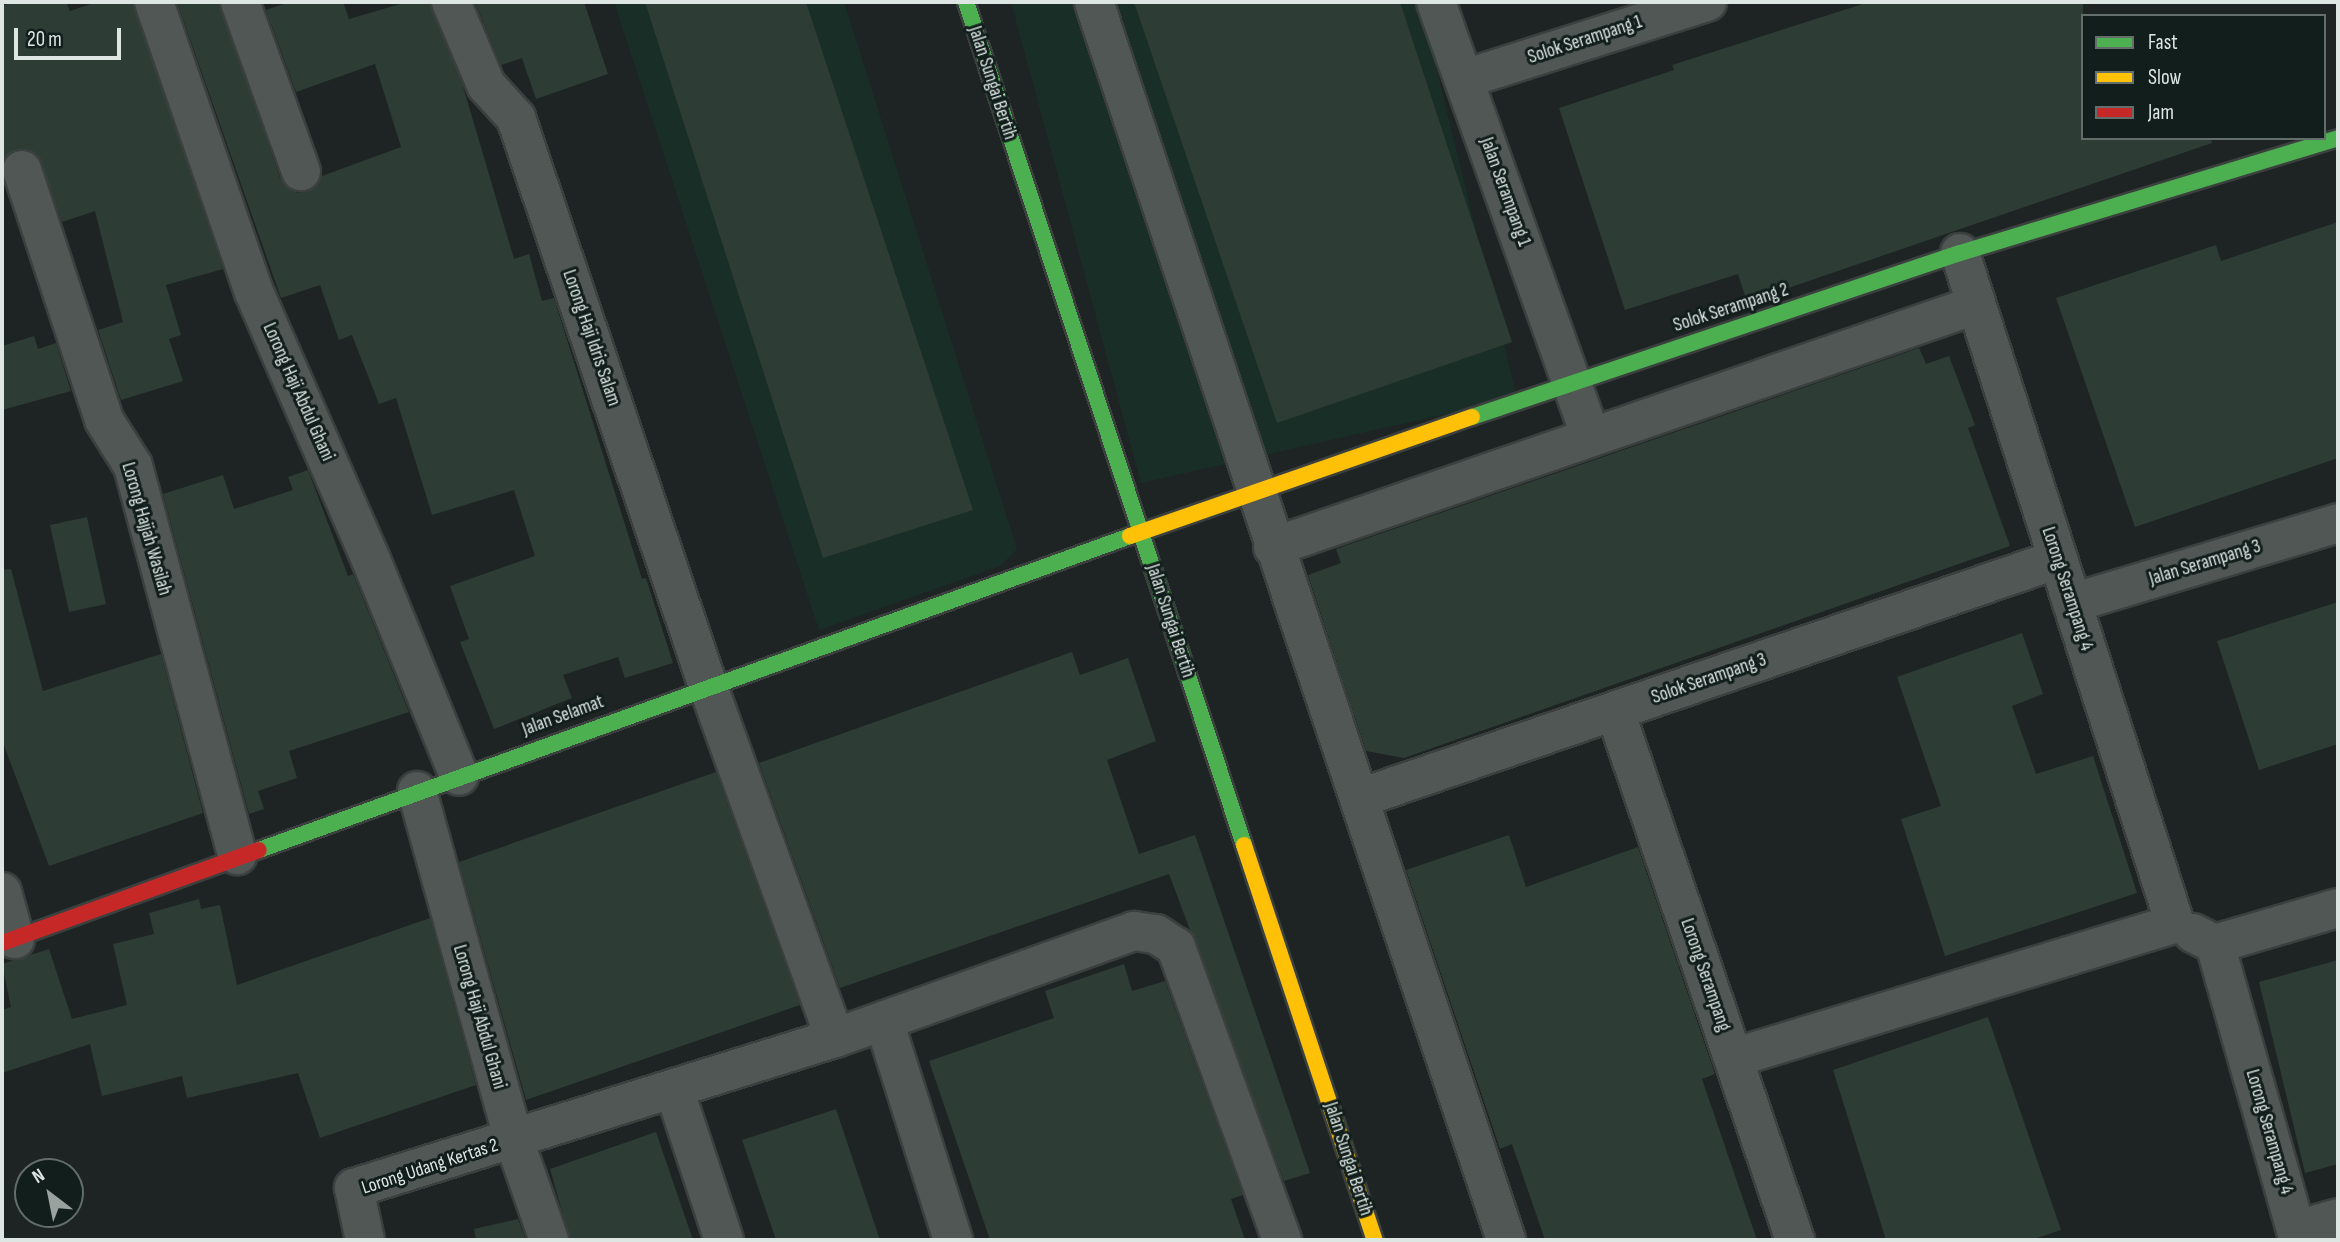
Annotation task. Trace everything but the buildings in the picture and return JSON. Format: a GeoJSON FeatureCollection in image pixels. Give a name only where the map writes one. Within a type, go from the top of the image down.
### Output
{"type":"FeatureCollection","features":[{"type":"Feature","properties":{"kind":"street","name":"Lorong Haji Abdul Ghani"},"geometry":{"type":"LineString","coordinates":[[154,2],[254,292],[372,560],[458,776]]}},
{"type":"Feature","properties":{"kind":"street"},"geometry":{"type":"LineString","coordinates":[[240,2],[301,172]]}},
{"type":"Feature","properties":{"kind":"street","name":"Lorong Haji Idris Salam"},"geometry":{"type":"LineString","coordinates":[[451,2],[486,85],[516,118],[708,686],[835,1038]]}},
{"type":"Feature","properties":{"kind":"street","name":"Jalan Sungai Bertih"},"geometry":{"type":"LineString","coordinates":[[965,2],[1375,1240]]}},
{"type":"Feature","properties":{"kind":"street"},"geometry":{"type":"LineString","coordinates":[[1094,2],[1254,491],[1360,798],[1506,1240]]}},
{"type":"Feature","properties":{"kind":"street","name":"Jalan Serampang 1"},"geometry":{"type":"LineString","coordinates":[[1437,2],[1591,437]]}},
{"type":"Feature","properties":{"kind":"street","name":"Solok Serampang 1"},"geometry":{"type":"LineString","coordinates":[[1464,79],[1707,2]]}},
{"type":"Feature","properties":{"kind":"street","name":"Solok Serampang 2"},"geometry":{"type":"LineString","coordinates":[[1140,531],[1573,382],[1961,253],[2338,138]]}},
{"type":"Feature","properties":{"kind":"street","name":"Lorong Hajjah Wasilah"},"geometry":{"type":"LineString","coordinates":[[22,170],[104,420],[133,466],[237,855]]}},
{"type":"Feature","properties":{"kind":"street","name":"Lorong Serampang 4"},"geometry":{"type":"LineString","coordinates":[[1961,253],[2175,925]]}},
{"type":"Feature","properties":{"kind":"street"},"geometry":{"type":"LineString","coordinates":[[1273,547],[1976,305]]}},
{"type":"Feature","properties":{"kind":"street","name":"Jalan Serampang 3"},"geometry":{"type":"LineString","coordinates":[[2072,603],[2338,523]]}},
{"type":"Feature","properties":{"kind":"street","name":"Jalan Selamat"},"geometry":{"type":"LineString","coordinates":[[9,941],[237,855],[1140,531]]}},
{"type":"Feature","properties":{"kind":"street","name":"Solok Serampang 3"},"geometry":{"type":"LineString","coordinates":[[1360,798],[2058,559]]}},
{"type":"Feature","properties":{"kind":"street","name":"Lorong Serampang"},"geometry":{"type":"LineString","coordinates":[[1615,710],[1795,1240]]}},
{"type":"Feature","properties":{"kind":"street","name":"Lorong Haji Abdul Ghani"},"geometry":{"type":"LineString","coordinates":[[417,791],[514,1140],[549,1240]]}},
{"type":"Feature","properties":{"kind":"street"},"geometry":{"type":"LineString","coordinates":[[2,892],[9,941]]}},
{"type":"Feature","properties":{"kind":"street"},"geometry":{"type":"LineString","coordinates":[[1733,1058],[2175,925],[2216,944],[2338,908]]}},
{"type":"Feature","properties":{"kind":"street"},"geometry":{"type":"LineString","coordinates":[[514,1140],[835,1038],[1134,931],[1156,934],[1176,947],[1282,1240]]}},
{"type":"Feature","properties":{"kind":"street","name":"Lorong Serampang 4"},"geometry":{"type":"LineString","coordinates":[[2216,944],[2298,1235]]}},
{"type":"Feature","properties":{"kind":"street"},"geometry":{"type":"LineString","coordinates":[[884,1021],[953,1240]]}},
{"type":"Feature","properties":{"kind":"street"},"geometry":{"type":"LineString","coordinates":[[674,1089],[724,1240]]}},
{"type":"Feature","properties":{"kind":"street","name":"Lorong Udang Kertas 2"},"geometry":{"type":"LineString","coordinates":[[365,1240],[354,1188],[514,1140]]}},
{"type":"Feature","properties":{"kind":"street"},"geometry":{"type":"LineString","coordinates":[[2298,1235],[2338,1218]]}},
{"type":"Feature","properties":{"kind":"shaded area"},"geometry":{"type":"Polygon","coordinates":[[[614,2],[844,2],[1017,549],[1000,566],[819,630],[614,2]]]}},
{"type":"Feature","properties":{"kind":"shaded area"},"geometry":{"type":"Polygon","coordinates":[[[1011,2],[1420,2],[1517,398],[1141,483],[1011,2]]]}},
{"type":"Feature","properties":{"kind":"traffic: fast"},"geometry":{"type":"LineString","coordinates":[[966,2],[1244,845]]}},
{"type":"Feature","properties":{"kind":"traffic: fast"},"geometry":{"type":"LineString","coordinates":[[1472,417],[1960,253],[2338,138]]}},
{"type":"Feature","properties":{"kind":"traffic: fast"},"geometry":{"type":"LineString","coordinates":[[259,850],[1130,536]]}},
{"type":"Feature","properties":{"kind":"traffic: slow"},"geometry":{"type":"LineString","coordinates":[[1130,536],[1472,417]]}},
{"type":"Feature","properties":{"kind":"traffic: slow"},"geometry":{"type":"LineString","coordinates":[[1244,845],[1375,1240]]}},
{"type":"Feature","properties":{"kind":"traffic: jam"},"geometry":{"type":"LineString","coordinates":[[2,943],[259,850]]}}]}
